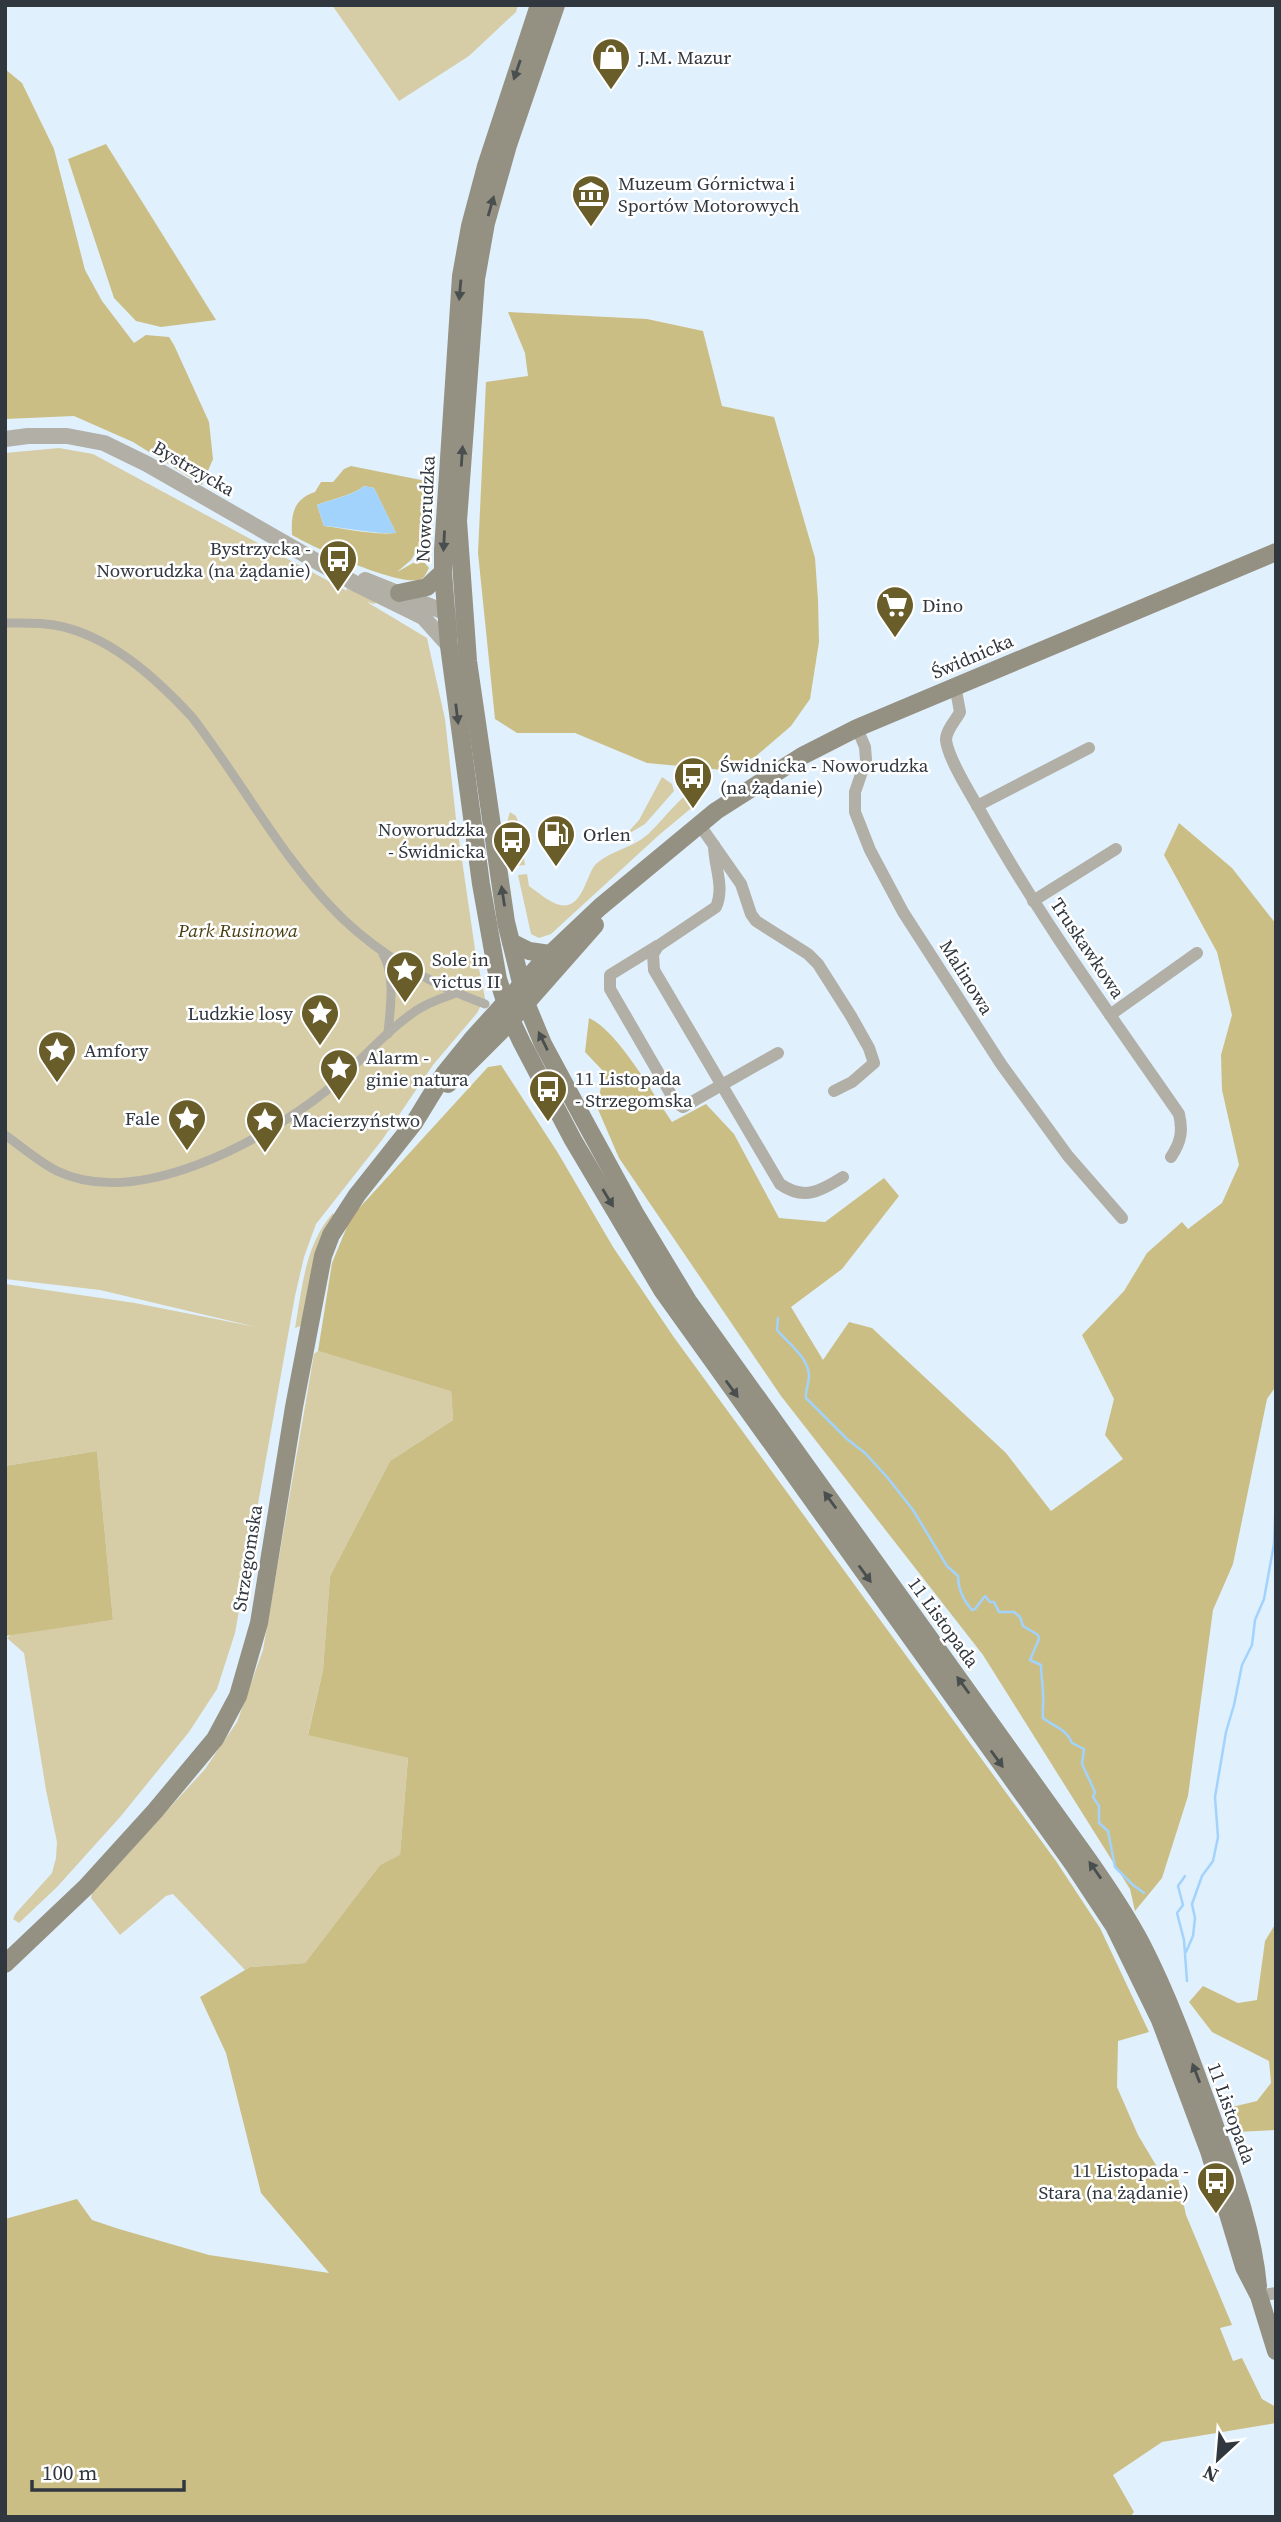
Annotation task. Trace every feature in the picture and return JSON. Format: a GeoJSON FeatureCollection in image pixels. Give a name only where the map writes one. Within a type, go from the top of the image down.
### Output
{"type":"FeatureCollection","features":[{"type":"Feature","properties":{"kind":"main road","name":"Noworudzka"},"geometry":{"type":"LineString","coordinates":[[508,1012],[494,961],[481,884],[449,646],[443,572],[447,461],[461,276],[485,166],[539,5]]}},
{"type":"Feature","properties":{"kind":"main road","name":"Noworudzka"},"geometry":{"type":"LineString","coordinates":[[524,995],[511,942],[465,635],[458,521],[476,279],[486,223],[508,145],[556,5]]}},
{"type":"Feature","properties":{"kind":"main road","name":"Świdnicka"},"geometry":{"type":"LineString","coordinates":[[524,995],[550,954],[639,874],[699,824],[776,772],[857,728],[1276,552]]}},
{"type":"Feature","properties":{"kind":"main road"},"geometry":{"type":"LineString","coordinates":[[399,593],[427,587],[443,572]]}},
{"type":"Feature","properties":{"kind":"main road","name":"Świdnicka"},"geometry":{"type":"LineString","coordinates":[[508,1012],[639,874]]}},
{"type":"Feature","properties":{"kind":"main road"},"geometry":{"type":"LineString","coordinates":[[511,942],[529,951],[550,954]]}},
{"type":"Feature","properties":{"kind":"main road","name":"11 Listopada"},"geometry":{"type":"LineString","coordinates":[[524,995],[543,1044],[636,1215],[688,1301],[1087,1857],[1133,1929],[1167,1999],[1224,2150],[1256,2265],[1267,2294],[1276,2351]]}},
{"type":"Feature","properties":{"kind":"main road","name":"Strzegomska"},"geometry":{"type":"LineString","coordinates":[[5,1964],[86,1887],[155,1811],[215,1739],[238,1696],[259,1623],[289,1434],[323,1256],[331,1236],[357,1195],[428,1104],[491,1041],[508,1012]]}},
{"type":"Feature","properties":{"kind":"main road","name":"Strzegomska"},"geometry":{"type":"LineString","coordinates":[[428,1104],[444,1074],[508,1012]]}},
{"type":"Feature","properties":{"kind":"main road","name":"11 Listopada"},"geometry":{"type":"LineString","coordinates":[[508,1012],[573,1140],[681,1319],[1065,1853],[1114,1926],[1160,2020],[1209,2151],[1244,2267],[1267,2294]]}},
{"type":"Feature","properties":{"kind":"main road"},"geometry":{"type":"LineString","coordinates":[[491,1041],[524,1047]]}},
{"type":"Feature","properties":{"kind":"street","name":"Bystrzycka"},"geometry":{"type":"LineString","coordinates":[[5,439],[67,436],[104,443],[147,464],[383,599],[423,617],[449,646]]}},
{"type":"Feature","properties":{"kind":"street","name":"Bystrzycka"},"geometry":{"type":"LineString","coordinates":[[349,579],[362,579],[447,613],[465,635]]}},
{"type":"Feature","properties":{"kind":"street"},"geometry":{"type":"LineString","coordinates":[[423,617],[447,613],[462,597]]}},
{"type":"Feature","properties":{"kind":"street"},"geometry":{"type":"LineString","coordinates":[[5,623],[54,625],[95,638],[134,665],[175,699],[209,738],[312,884],[341,917],[381,950],[456,993],[485,1004]]}},
{"type":"Feature","properties":{"kind":"street","name":"Truskawkowa"},"geometry":{"type":"LineString","coordinates":[[955,685],[960,712],[947,732],[946,741],[977,806],[1033,901],[1179,1114],[1182,1127],[1180,1143],[1171,1157]]}},
{"type":"Feature","properties":{"kind":"street","name":"Malinowa"},"geometry":{"type":"LineString","coordinates":[[857,728],[865,747],[866,760],[855,792],[855,811],[870,850],[903,912],[1001,1065],[1068,1156],[1122,1218]]}},
{"type":"Feature","properties":{"kind":"street"},"geometry":{"type":"LineString","coordinates":[[977,806],[1089,748]]}},
{"type":"Feature","properties":{"kind":"street"},"geometry":{"type":"LineString","coordinates":[[699,824],[741,884],[756,921],[808,954],[818,964],[869,1048],[874,1063],[852,1082],[834,1091]]}},
{"type":"Feature","properties":{"kind":"street"},"geometry":{"type":"LineString","coordinates":[[714,845],[714,858],[720,881],[716,907],[610,975],[610,989],[676,1103],[683,1107],[778,1053]]}},
{"type":"Feature","properties":{"kind":"street","name":"Truskawkowa"},"geometry":{"type":"LineString","coordinates":[[1033,901],[1116,849]]}},
{"type":"Feature","properties":{"kind":"street"},"geometry":{"type":"LineString","coordinates":[[658,946],[653,954],[654,970],[780,1184],[801,1194],[810,1194],[844,1177]]}},
{"type":"Feature","properties":{"kind":"street"},"geometry":{"type":"LineString","coordinates":[[381,950],[388,962],[391,984],[388,1034]]}},
{"type":"Feature","properties":{"kind":"street","name":"Truskawkowa"},"geometry":{"type":"LineString","coordinates":[[1110,1015],[1197,953]]}},
{"type":"Feature","properties":{"kind":"street"},"geometry":{"type":"LineString","coordinates":[[5,1135],[57,1171],[87,1180],[122,1182],[175,1172],[229,1152],[280,1124],[326,1091],[416,1011],[456,993]]}},
{"type":"Feature","properties":{"kind":"green space"},"geometry":{"type":"Polygon","coordinates":[[[332,5],[518,5],[516,12],[469,56],[399,101],[332,5]]]}},
{"type":"Feature","properties":{"kind":"green space","name":"Park Rusinowa"},"geometry":{"type":"Polygon","coordinates":[[[59,448],[93,454],[347,591],[346,588],[377,602],[367,602],[427,638],[445,719],[456,819],[485,998],[477,1013],[433,1065],[382,1140],[316,1224],[304,1257],[295,1296],[235,1633],[217,1689],[189,1732],[121,1816],[57,1887],[19,1923],[13,1919],[16,1913],[52,1873],[57,1842],[24,1653],[7,1638],[12,1634],[113,1620],[97,1451],[5,1466],[5,1284],[135,1303],[256,1327],[100,1290],[5,1279],[5,453],[59,448]]]}},
{"type":"Feature","properties":{"kind":"green space"},"geometry":{"type":"Polygon","coordinates":[[[662,777],[672,784],[674,791],[645,824],[630,833],[630,830],[639,820],[662,777]]]}},
{"type":"Feature","properties":{"kind":"green space"},"geometry":{"type":"Polygon","coordinates":[[[693,791],[703,795],[701,800],[551,934],[539,938],[531,934],[518,875],[527,874],[529,886],[553,903],[567,905],[574,902],[596,864],[647,835],[683,797],[693,791]]]}},
{"type":"Feature","properties":{"kind":"green space"},"geometry":{"type":"Polygon","coordinates":[[[510,812],[518,821],[525,865],[516,866],[510,846],[507,826],[510,812]]]}},
{"type":"Feature","properties":{"kind":"green space"},"geometry":{"type":"Polygon","coordinates":[[[333,1213],[336,1219],[303,1325],[295,1328],[311,1253],[316,1239],[333,1213]]]}},
{"type":"Feature","properties":{"kind":"green space"},"geometry":{"type":"Polygon","coordinates":[[[318,1351],[451,1390],[453,1420],[390,1461],[330,1576],[323,1670],[308,1734],[408,1758],[400,1856],[380,1865],[305,1963],[250,1967],[245,1970],[173,1894],[166,1896],[120,1935],[91,1898],[92,1893],[205,1769],[237,1722],[263,1650],[314,1354],[318,1351]]]}},
{"type":"Feature","properties":{"kind":"shaded area"},"geometry":{"type":"Polygon","coordinates":[[[5,69],[22,83],[54,149],[85,270],[102,301],[134,343],[146,335],[169,337],[174,345],[209,422],[213,459],[202,485],[133,442],[74,416],[5,419],[5,69]]]}},
{"type":"Feature","properties":{"kind":"shaded area"},"geometry":{"type":"Polygon","coordinates":[[[106,144],[216,320],[161,327],[136,321],[114,298],[68,159],[106,144]]]}},
{"type":"Feature","properties":{"kind":"shaded area"},"geometry":{"type":"Polygon","coordinates":[[[508,312],[647,319],[703,331],[722,406],[774,417],[815,558],[819,642],[810,699],[791,726],[755,757],[723,770],[647,763],[575,733],[517,733],[495,719],[478,553],[486,382],[528,376],[525,353],[508,312]]]}},
{"type":"Feature","properties":{"kind":"shaded area"},"geometry":{"type":"Polygon","coordinates":[[[351,466],[431,482],[428,532],[411,560],[397,572],[413,563],[424,562],[429,568],[423,578],[413,580],[379,573],[337,557],[292,535],[293,514],[298,503],[315,492],[321,482],[333,482],[344,469],[351,466]],[[364,486],[348,495],[317,505],[324,526],[396,533],[374,488],[364,486]]]}},
{"type":"Feature","properties":{"kind":"shaded area"},"geometry":{"type":"Polygon","coordinates":[[[1179,823],[1232,868],[1276,924],[1276,1386],[1267,1399],[1233,1564],[1213,1610],[1188,1796],[1162,1878],[1135,1911],[1130,1889],[983,1655],[781,1396],[619,1158],[597,1107],[604,1072],[585,1052],[589,1018],[600,1025],[623,1049],[672,1122],[706,1104],[734,1134],[779,1218],[825,1222],[884,1178],[899,1196],[842,1269],[791,1307],[823,1360],[849,1322],[872,1328],[1006,1453],[1051,1511],[1123,1459],[1105,1435],[1114,1399],[1082,1335],[1124,1291],[1147,1253],[1182,1222],[1188,1229],[1222,1203],[1239,1165],[1222,1090],[1221,1055],[1232,1015],[1217,952],[1164,855],[1179,823]]]}},
{"type":"Feature","properties":{"kind":"shaded area"},"geometry":{"type":"Polygon","coordinates":[[[501,1065],[558,1153],[613,1247],[673,1336],[1056,1861],[1100,1928],[1149,2032],[1118,2041],[1117,2087],[1138,2135],[1166,2182],[1178,2178],[1186,2215],[1232,2325],[1220,2328],[1233,2361],[1242,2358],[1262,2399],[1276,2407],[1276,2423],[1162,2442],[1113,2475],[1134,2512],[1130,2517],[5,2517],[5,2219],[77,2199],[92,2220],[119,2229],[209,2255],[329,2273],[261,2193],[226,2053],[200,1997],[250,1967],[305,1963],[380,1865],[400,1855],[408,1758],[308,1735],[323,1670],[330,1576],[390,1461],[453,1420],[451,1391],[318,1351],[332,1263],[351,1217],[488,1067],[501,1065]]]}},
{"type":"Feature","properties":{"kind":"shaded area"},"geometry":{"type":"Polygon","coordinates":[[[97,1451],[113,1620],[5,1636],[5,1466],[97,1451]]]}},
{"type":"Feature","properties":{"kind":"shaded area"},"geometry":{"type":"Polygon","coordinates":[[[1276,1923],[1276,2130],[1236,2132],[1232,2107],[1257,2101],[1271,2083],[1269,2061],[1212,2032],[1189,2002],[1203,1986],[1238,2003],[1257,2000],[1265,1941],[1276,1923]]]}},
{"type":"Feature","properties":{"kind":"water"},"geometry":{"type":"Polygon","coordinates":[[[364,486],[374,488],[396,533],[324,526],[317,505],[348,495],[364,486]]]}},
{"type":"Feature","properties":{"kind":"waterway"},"geometry":{"type":"LineString","coordinates":[[778,1318],[777,1330],[806,1363],[809,1379],[806,1398],[865,1453],[913,1510],[947,1566],[958,1576],[960,1590],[972,1610],[985,1596],[990,1602],[994,1602],[999,1612],[1014,1612],[1020,1617],[1023,1626],[1038,1635],[1039,1639],[1030,1660],[1041,1665],[1043,1718],[1063,1731],[1072,1743],[1084,1749],[1082,1764],[1095,1792],[1093,1797],[1099,1806],[1099,1823],[1108,1831],[1115,1867],[1144,1893]]}},
{"type":"Feature","properties":{"kind":"waterway"},"geometry":{"type":"LineString","coordinates":[[1186,1952],[1193,1936],[1195,1918],[1192,1904],[1202,1876],[1213,1861],[1218,1837],[1215,1797],[1226,1732],[1242,1665],[1252,1645],[1255,1620],[1264,1599],[1274,1544],[1276,1493]]}},
{"type":"Feature","properties":{"kind":"waterway"},"geometry":{"type":"LineString","coordinates":[[1185,1876],[1178,1886],[1183,1905],[1177,1913],[1184,1940],[1187,1981]]}},
{"type":"Feature","properties":{"kind":"place","name":"J.M. Mazur"},"geometry":{"type":"Point","coordinates":[611,91]}},
{"type":"Feature","properties":{"kind":"place","name":"Muzeum Górnictwa i Sportów Motorowych"},"geometry":{"type":"Point","coordinates":[591,228]}},
{"type":"Feature","properties":{"kind":"place","name":"Bystrzycka - Noworudzka (na żądanie)"},"geometry":{"type":"Point","coordinates":[338,593]}},
{"type":"Feature","properties":{"kind":"place","name":"Dino"},"geometry":{"type":"Point","coordinates":[895,639]}},
{"type":"Feature","properties":{"kind":"place","name":"Świdnicka - Noworudzka (na żądanie)"},"geometry":{"type":"Point","coordinates":[693,810]}},
{"type":"Feature","properties":{"kind":"place","name":"Orlen"},"geometry":{"type":"Point","coordinates":[556,868]}},
{"type":"Feature","properties":{"kind":"place","name":"Noworudzka - Świdnicka"},"geometry":{"type":"Point","coordinates":[512,874]}},
{"type":"Feature","properties":{"kind":"place","name":"Sole in victus II"},"geometry":{"type":"Point","coordinates":[405,1004]}},
{"type":"Feature","properties":{"kind":"place","name":"Ludzkie losy"},"geometry":{"type":"Point","coordinates":[320,1047]}},
{"type":"Feature","properties":{"kind":"place","name":"Amfory"},"geometry":{"type":"Point","coordinates":[57,1084]}},
{"type":"Feature","properties":{"kind":"place","name":"Alarm - ginie natura"},"geometry":{"type":"Point","coordinates":[339,1102]}},
{"type":"Feature","properties":{"kind":"place","name":"11 Listopada - Strzegomska"},"geometry":{"type":"Point","coordinates":[548,1123]}},
{"type":"Feature","properties":{"kind":"place","name":"Fale"},"geometry":{"type":"Point","coordinates":[187,1152]}},
{"type":"Feature","properties":{"kind":"place","name":"Macierzyństwo"},"geometry":{"type":"Point","coordinates":[265,1154]}},
{"type":"Feature","properties":{"kind":"place","name":"11 Listopada - Stara (na żądanie)"},"geometry":{"type":"Point","coordinates":[1216,2215]}}]}
